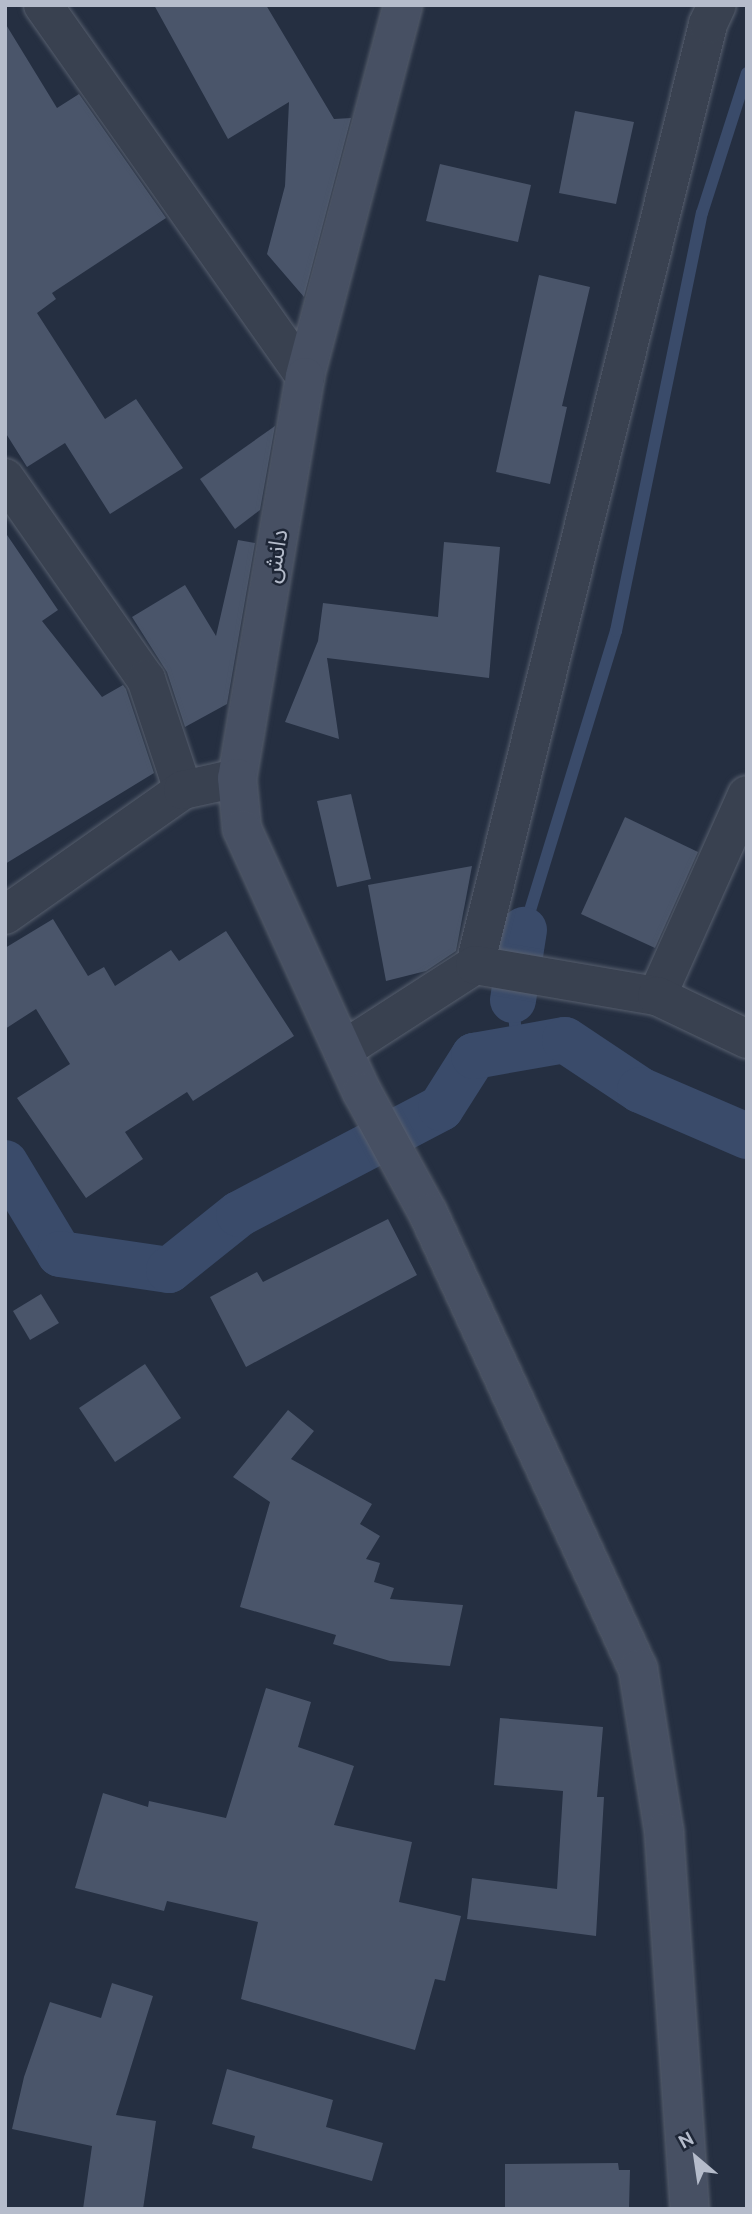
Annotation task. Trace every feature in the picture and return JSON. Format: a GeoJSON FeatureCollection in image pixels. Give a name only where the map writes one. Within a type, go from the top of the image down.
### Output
{"type":"FeatureCollection","features":[{"type":"Feature","properties":{"kind":"main road","name":"دانش"},"geometry":{"type":"LineString","coordinates":[[403,5],[305,377],[237,778],[242,829],[362,1092],[428,1213],[638,1669],[664,1832],[690,2209]]}},
{"type":"Feature","properties":{"kind":"street"},"geometry":{"type":"LineString","coordinates":[[43,5],[305,377]]}},
{"type":"Feature","properties":{"kind":"street"},"geometry":{"type":"LineString","coordinates":[[475,965],[708,24],[718,5]]}},
{"type":"Feature","properties":{"kind":"street"},"geometry":{"type":"LineString","coordinates":[[5,478],[146,679],[183,790]]}},
{"type":"Feature","properties":{"kind":"street"},"geometry":{"type":"LineString","coordinates":[[5,915],[183,790],[237,778]]}},
{"type":"Feature","properties":{"kind":"street"},"geometry":{"type":"LineString","coordinates":[[657,996],[747,794]]}},
{"type":"Feature","properties":{"kind":"street"},"geometry":{"type":"LineString","coordinates":[[343,1050],[475,965],[657,996],[747,1039]]}},
{"type":"Feature","properties":{"kind":"building"},"geometry":{"type":"Polygon","coordinates":[[[154,5],[266,5],[334,119],[351,118],[304,297],[267,254],[285,186],[289,102],[228,139],[154,5]]]}},
{"type":"Feature","properties":{"kind":"building"},"geometry":{"type":"Polygon","coordinates":[[[5,23],[57,108],[79,94],[166,218],[52,293],[56,299],[37,313],[105,419],[136,399],[183,468],[110,514],[65,443],[27,467],[5,432],[5,23]]]}},
{"type":"Feature","properties":{"kind":"building"},"geometry":{"type":"Polygon","coordinates":[[[575,111],[634,122],[616,204],[559,193],[575,111]]]}},
{"type":"Feature","properties":{"kind":"building"},"geometry":{"type":"Polygon","coordinates":[[[440,164],[531,185],[518,242],[426,221],[440,164]]]}},
{"type":"Feature","properties":{"kind":"building"},"geometry":{"type":"Polygon","coordinates":[[[539,275],[590,287],[562,406],[567,407],[550,484],[496,472],[539,275]]]}},
{"type":"Feature","properties":{"kind":"building"},"geometry":{"type":"Polygon","coordinates":[[[275,426],[260,510],[235,529],[200,479],[275,426]]]}},
{"type":"Feature","properties":{"kind":"building"},"geometry":{"type":"Polygon","coordinates":[[[5,532],[58,610],[42,621],[102,697],[123,685],[126,689],[154,773],[5,864],[5,532]]]}},
{"type":"Feature","properties":{"kind":"building"},"geometry":{"type":"Polygon","coordinates":[[[238,540],[255,543],[227,704],[185,727],[167,672],[132,617],[185,585],[216,636],[238,540]]]}},
{"type":"Feature","properties":{"kind":"building"},"geometry":{"type":"Polygon","coordinates":[[[444,542],[500,547],[489,678],[327,658],[339,739],[285,722],[318,641],[323,603],[438,617],[444,542]]]}},
{"type":"Feature","properties":{"kind":"building"},"geometry":{"type":"Polygon","coordinates":[[[351,794],[371,879],[337,887],[317,801],[351,794]]]}},
{"type":"Feature","properties":{"kind":"building"},"geometry":{"type":"Polygon","coordinates":[[[625,817],[698,852],[655,948],[581,914],[625,817]]]}},
{"type":"Feature","properties":{"kind":"building"},"geometry":{"type":"Polygon","coordinates":[[[472,866],[456,951],[426,971],[386,981],[368,885],[472,866]]]}},
{"type":"Feature","properties":{"kind":"building"},"geometry":{"type":"Polygon","coordinates":[[[53,919],[88,976],[104,967],[115,986],[171,950],[179,961],[226,931],[294,1036],[193,1101],[187,1092],[125,1132],[143,1159],[86,1198],[17,1098],[70,1064],[36,1009],[5,1029],[5,948],[53,919]]]}},
{"type":"Feature","properties":{"kind":"building"},"geometry":{"type":"Polygon","coordinates":[[[388,1219],[417,1275],[246,1367],[210,1297],[257,1272],[263,1282],[388,1219]]]}},
{"type":"Feature","properties":{"kind":"building"},"geometry":{"type":"Polygon","coordinates":[[[41,1294],[59,1323],[30,1340],[13,1311],[41,1294]]]}},
{"type":"Feature","properties":{"kind":"building"},"geometry":{"type":"Polygon","coordinates":[[[145,1364],[181,1418],[115,1462],[79,1408],[145,1364]]]}},
{"type":"Feature","properties":{"kind":"building"},"geometry":{"type":"Polygon","coordinates":[[[288,1410],[314,1431],[291,1459],[372,1504],[360,1524],[380,1536],[366,1559],[380,1563],[374,1582],[394,1588],[390,1599],[463,1605],[450,1666],[390,1661],[333,1644],[336,1635],[240,1607],[270,1502],[233,1477],[288,1410]]]}},
{"type":"Feature","properties":{"kind":"building"},"geometry":{"type":"Polygon","coordinates":[[[266,1688],[311,1702],[298,1747],[354,1766],[334,1825],[412,1842],[399,1902],[461,1916],[445,1981],[435,1979],[415,2050],[241,1999],[258,1922],[167,1901],[164,1911],[75,1888],[103,1793],[148,1807],[149,1801],[226,1818],[266,1688]]]}},
{"type":"Feature","properties":{"kind":"building"},"geometry":{"type":"Polygon","coordinates":[[[500,1718],[603,1727],[597,1797],[604,1797],[596,1936],[467,1919],[472,1878],[557,1889],[563,1791],[494,1785],[500,1718]]]}},
{"type":"Feature","properties":{"kind":"building"},"geometry":{"type":"Polygon","coordinates":[[[112,1983],[153,1996],[116,2115],[156,2121],[143,2209],[83,2209],[92,2146],[12,2129],[24,2077],[50,2002],[101,2018],[112,1983]]]}},
{"type":"Feature","properties":{"kind":"building"},"geometry":{"type":"Polygon","coordinates":[[[227,2069],[333,2100],[326,2127],[383,2143],[372,2181],[252,2148],[255,2136],[212,2124],[227,2069]]]}},
{"type":"Feature","properties":{"kind":"building"},"geometry":{"type":"Polygon","coordinates":[[[618,2163],[619,2170],[630,2170],[629,2209],[505,2209],[505,2164],[618,2163]]]}},
{"type":"Feature","properties":{"kind":"waterway"},"geometry":{"type":"LineString","coordinates":[[524,930],[616,631],[702,213],[747,73]]}},
{"type":"Feature","properties":{"kind":"waterway"},"geometry":{"type":"LineString","coordinates":[[513,1000],[524,930]]}},
{"type":"Feature","properties":{"kind":"waterway"},"geometry":{"type":"LineString","coordinates":[[513,1000],[517,1049]]}},
{"type":"Feature","properties":{"kind":"waterway"},"geometry":{"type":"LineString","coordinates":[[5,1163],[60,1254],[169,1270],[239,1214],[441,1108],[474,1056],[565,1040],[640,1090],[747,1136]]}}]}
